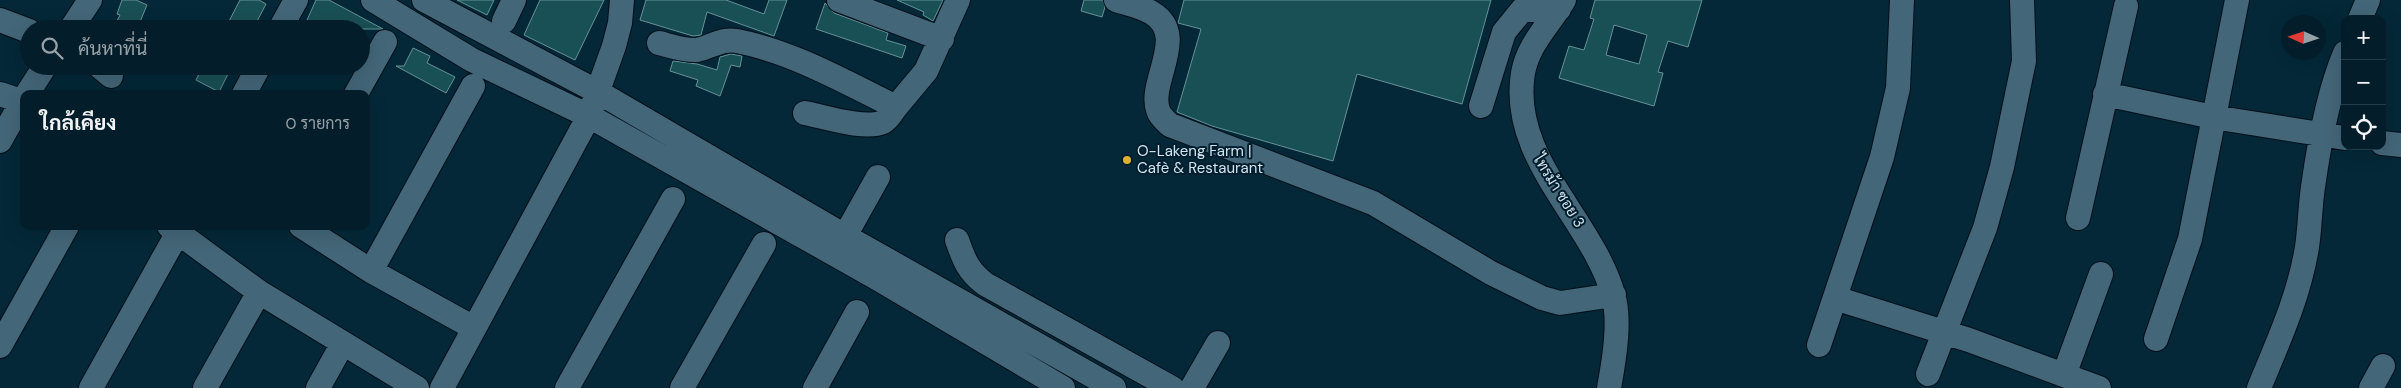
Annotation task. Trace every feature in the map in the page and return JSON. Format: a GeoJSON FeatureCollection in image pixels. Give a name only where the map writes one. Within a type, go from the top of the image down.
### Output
{"type":"FeatureCollection","features":[{"type":"Feature","properties":{"kind":"street"},"geometry":{"type":"LineString","coordinates":[[77,20],[90,0]]}},
{"type":"Feature","properties":{"kind":"street"},"geometry":{"type":"LineString","coordinates":[[285,20],[296,0]]}},
{"type":"Feature","properties":{"kind":"street"},"geometry":{"type":"LineString","coordinates":[[373,0],[472,60],[589,116],[882,269],[919,290],[941,316],[1063,388]]}},
{"type":"Feature","properties":{"kind":"street"},"geometry":{"type":"LineString","coordinates":[[424,0],[598,92],[845,236],[882,269]]}},
{"type":"Feature","properties":{"kind":"street"},"geometry":{"type":"LineString","coordinates":[[504,21],[514,0]]}},
{"type":"Feature","properties":{"kind":"street"},"geometry":{"type":"LineString","coordinates":[[442,388],[589,116],[614,46],[620,23],[622,0]]}},
{"type":"Feature","properties":{"kind":"street"},"geometry":{"type":"LineString","coordinates":[[838,0],[942,39]]}},
{"type":"Feature","properties":{"kind":"street"},"geometry":{"type":"LineString","coordinates":[[805,113],[863,124],[884,122],[926,72],[958,0]]}},
{"type":"Feature","properties":{"kind":"street"},"geometry":{"type":"LineString","coordinates":[[1116,0],[1154,14],[1160,20],[1167,33],[1168,46],[1156,100],[1161,117],[1170,125],[1372,203],[1491,273],[1542,298],[1560,303],[1614,295]]}},
{"type":"Feature","properties":{"kind":"street"},"geometry":{"type":"LineString","coordinates":[[1819,345],[1882,157],[1898,88],[1902,0]]}},
{"type":"Feature","properties":{"kind":"street"},"geometry":{"type":"LineString","coordinates":[[1928,374],[1985,228],[2002,167],[2024,61],[2022,0]]}},
{"type":"Feature","properties":{"kind":"street"},"geometry":{"type":"LineString","coordinates":[[2156,339],[2190,239],[2237,0]]}},
{"type":"Feature","properties":{"kind":"street"},"geometry":{"type":"LineString","coordinates":[[2362,15],[2368,0]]}},
{"type":"Feature","properties":{"kind":"street"},"geometry":{"type":"LineString","coordinates":[[1481,106],[1504,32],[1514,18],[1522,10],[1561,4]]}},
{"type":"Feature","properties":{"kind":"street","name":"ไทรม้า ซอย 3"},"geometry":{"type":"LineString","coordinates":[[1561,4],[1535,41],[1524,72],[1522,107],[1533,149],[1599,256],[1614,295],[1617,347],[1610,388]]}},
{"type":"Feature","properties":{"kind":"street"},"geometry":{"type":"LineString","coordinates":[[2078,218],[2126,6]]}},
{"type":"Feature","properties":{"kind":"street"},"geometry":{"type":"LineString","coordinates":[[0,20],[20,28]]}},
{"type":"Feature","properties":{"kind":"street"},"geometry":{"type":"LineString","coordinates":[[659,43],[697,50],[724,40],[757,46],[792,58],[896,107]]}},
{"type":"Feature","properties":{"kind":"street"},"geometry":{"type":"LineString","coordinates":[[370,69],[385,42]]}},
{"type":"Feature","properties":{"kind":"street"},"geometry":{"type":"LineString","coordinates":[[2259,388],[2296,297],[2307,246],[2313,187],[2334,137],[2335,76],[2342,60]]}},
{"type":"Feature","properties":{"kind":"street"},"geometry":{"type":"LineString","coordinates":[[26,90],[38,75]]}},
{"type":"Feature","properties":{"kind":"street"},"geometry":{"type":"LineString","coordinates":[[246,90],[254,75]]}},
{"type":"Feature","properties":{"kind":"street"},"geometry":{"type":"LineString","coordinates":[[358,90],[367,75]]}},
{"type":"Feature","properties":{"kind":"street"},"geometry":{"type":"LineString","coordinates":[[370,271],[473,86]]}},
{"type":"Feature","properties":{"kind":"street"},"geometry":{"type":"LineString","coordinates":[[2106,94],[2213,117],[2334,137]]}},
{"type":"Feature","properties":{"kind":"street"},"geometry":{"type":"LineString","coordinates":[[0,141],[19,98]]}},
{"type":"Feature","properties":{"kind":"street"},"geometry":{"type":"LineString","coordinates":[[2386,143],[2401,145]]}},
{"type":"Feature","properties":{"kind":"street"},"geometry":{"type":"LineString","coordinates":[[845,236],[878,177]]}},
{"type":"Feature","properties":{"kind":"street"},"geometry":{"type":"LineString","coordinates":[[567,388],[673,199]]}},
{"type":"Feature","properties":{"kind":"street"},"geometry":{"type":"LineString","coordinates":[[0,346],[65,230]]}},
{"type":"Feature","properties":{"kind":"street"},"geometry":{"type":"LineString","coordinates":[[91,388],[173,230],[259,292],[417,388]]}},
{"type":"Feature","properties":{"kind":"street"},"geometry":{"type":"LineString","coordinates":[[307,230],[370,271],[474,328]]}},
{"type":"Feature","properties":{"kind":"street"},"geometry":{"type":"LineString","coordinates":[[957,240],[966,265],[972,275],[985,284],[1172,388]]}},
{"type":"Feature","properties":{"kind":"street"},"geometry":{"type":"LineString","coordinates":[[682,388],[764,244]]}},
{"type":"Feature","properties":{"kind":"street"},"geometry":{"type":"LineString","coordinates":[[2064,375],[2101,274]]}},
{"type":"Feature","properties":{"kind":"street"},"geometry":{"type":"LineString","coordinates":[[919,290],[950,294],[1114,388]]}},
{"type":"Feature","properties":{"kind":"street"},"geometry":{"type":"LineString","coordinates":[[205,388],[259,292]]}},
{"type":"Feature","properties":{"kind":"street"},"geometry":{"type":"LineString","coordinates":[[1835,298],[1944,332],[2099,388]]}},
{"type":"Feature","properties":{"kind":"street"},"geometry":{"type":"LineString","coordinates":[[815,388],[857,312]]}},
{"type":"Feature","properties":{"kind":"street"},"geometry":{"type":"LineString","coordinates":[[318,388],[342,343]]}},
{"type":"Feature","properties":{"kind":"street"},"geometry":{"type":"LineString","coordinates":[[1192,388],[1218,343]]}},
{"type":"Feature","properties":{"kind":"street"},"geometry":{"type":"LineString","coordinates":[[2371,388],[2383,366]]}},
{"type":"Feature","properties":{"kind":"building"},"geometry":{"type":"Polygon","coordinates":[[[122,0],[136,0],[147,5],[141,20],[118,20],[120,15],[117,14],[122,0]]]}},
{"type":"Feature","properties":{"kind":"building"},"geometry":{"type":"Polygon","coordinates":[[[240,0],[259,0],[266,4],[258,20],[230,20],[240,0]]]}},
{"type":"Feature","properties":{"kind":"building"},"geometry":{"type":"Polygon","coordinates":[[[316,0],[329,0],[366,20],[307,20],[316,0]]]}},
{"type":"Feature","properties":{"kind":"building"},"geometry":{"type":"Polygon","coordinates":[[[457,0],[494,0],[487,15],[457,0]]]}},
{"type":"Feature","properties":{"kind":"building"},"geometry":{"type":"Polygon","coordinates":[[[540,0],[604,0],[575,60],[524,35],[540,0]]]}},
{"type":"Feature","properties":{"kind":"building"},"geometry":{"type":"Polygon","coordinates":[[[646,0],[726,0],[764,14],[769,0],[787,0],[774,36],[707,12],[701,35],[693,36],[640,20],[646,0]]]}},
{"type":"Feature","properties":{"kind":"building"},"geometry":{"type":"Polygon","coordinates":[[[897,0],[943,0],[933,21],[923,15],[924,12],[897,0]]]}},
{"type":"Feature","properties":{"kind":"building"},"geometry":{"type":"Polygon","coordinates":[[[1084,0],[1103,0],[1105,7],[1102,17],[1081,11],[1084,0]]]}},
{"type":"Feature","properties":{"kind":"building"},"geometry":{"type":"Polygon","coordinates":[[[1184,0],[1491,0],[1462,104],[1357,74],[1333,161],[1212,126],[1177,112],[1201,29],[1178,23],[1184,0]]]}},
{"type":"Feature","properties":{"kind":"building"},"geometry":{"type":"Polygon","coordinates":[[[1595,0],[1702,0],[1688,47],[1668,41],[1658,72],[1663,73],[1654,106],[1559,78],[1569,46],[1584,50],[1594,19],[1590,18],[1595,0]],[[1614,25],[1606,55],[1639,64],[1647,35],[1614,25]]]}},
{"type":"Feature","properties":{"kind":"building"},"geometry":{"type":"Polygon","coordinates":[[[825,3],[834,13],[888,33],[886,40],[906,46],[902,58],[816,29],[825,3]]]}},
{"type":"Feature","properties":{"kind":"building"},"geometry":{"type":"Polygon","coordinates":[[[370,22],[383,29],[370,29],[370,22]]]}},
{"type":"Feature","properties":{"kind":"building"},"geometry":{"type":"Polygon","coordinates":[[[413,48],[430,56],[427,63],[455,77],[446,93],[396,66],[404,66],[413,48]]]}},
{"type":"Feature","properties":{"kind":"building"},"geometry":{"type":"Polygon","coordinates":[[[731,54],[742,56],[740,67],[731,65],[720,96],[696,86],[698,80],[670,71],[673,61],[697,64],[717,70],[720,57],[731,54]]]}},
{"type":"Feature","properties":{"kind":"building"},"geometry":{"type":"Polygon","coordinates":[[[198,75],[228,75],[220,90],[215,90],[196,80],[198,75]]]}},
{"type":"Feature","properties":{"kind":"place","name":"O-Lakeng Farm | Cafè & Restaurant"},"geometry":{"type":"Point","coordinates":[1127,160]}}]}
